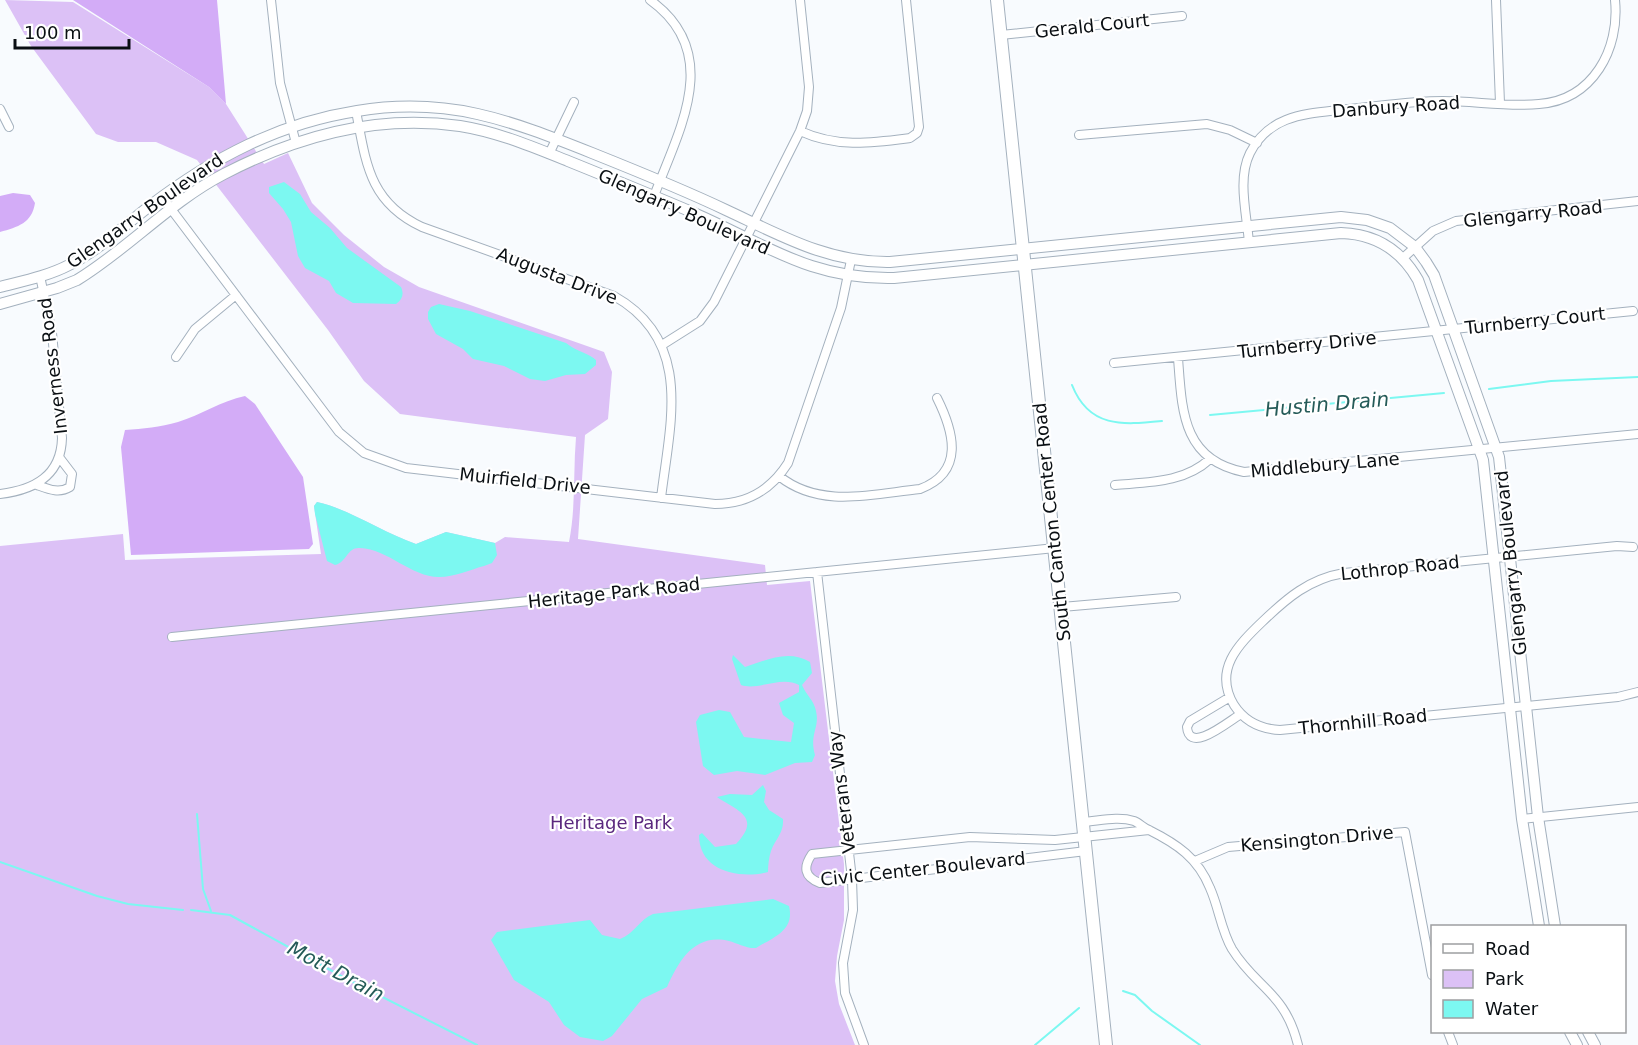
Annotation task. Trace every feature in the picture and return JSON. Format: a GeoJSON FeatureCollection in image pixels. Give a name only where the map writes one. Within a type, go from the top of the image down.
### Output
{"type":"FeatureCollection","features":[{"type":"Feature","properties":{"kind":"main road","name":"South Canton Center Road"},"geometry":{"type":"LineString","coordinates":[[997,0],[1056,548],[1106,1045]]}},
{"type":"Feature","properties":{"kind":"street"},"geometry":{"type":"LineString","coordinates":[[271,0],[279,76],[296,143]]}},
{"type":"Feature","properties":{"kind":"street"},"geometry":{"type":"LineString","coordinates":[[650,0],[668,16],[678,30],[689,55],[692,75],[687,111],[654,196]]}},
{"type":"Feature","properties":{"kind":"street"},"geometry":{"type":"LineString","coordinates":[[662,345],[688,332],[706,315],[800,131],[807,111],[809,87],[800,0]]}},
{"type":"Feature","properties":{"kind":"street"},"geometry":{"type":"LineString","coordinates":[[800,131],[826,141],[855,144],[910,138],[917,134],[919,127],[906,0]]}},
{"type":"Feature","properties":{"kind":"street"},"geometry":{"type":"LineString","coordinates":[[1496,0],[1500,49],[1500,104]]}},
{"type":"Feature","properties":{"kind":"street","name":"Danbury Road"},"geometry":{"type":"LineString","coordinates":[[1249,243],[1244,175],[1250,153],[1275,124],[1302,114],[1427,102],[1540,104],[1554,101],[1574,93],[1592,79],[1605,61],[1613,43],[1617,24],[1615,0]]}},
{"type":"Feature","properties":{"kind":"street","name":"Gerald Court"},"geometry":{"type":"LineString","coordinates":[[1001,35],[1182,16]]}},
{"type":"Feature","properties":{"kind":"street"},"geometry":{"type":"LineString","coordinates":[[549,154],[574,102]]}},
{"type":"Feature","properties":{"kind":"street","name":"Glengarry Boulevard"},"geometry":{"type":"LineString","coordinates":[[0,287],[40,276],[77,261],[162,197],[216,160],[291,127],[356,111],[411,106],[465,110],[507,120],[660,180],[803,247],[850,260],[909,260],[1333,218],[1350,217],[1376,222],[1397,232],[1415,247],[1434,275],[1497,449],[1504,480],[1538,817],[1555,925]]}},
{"type":"Feature","properties":{"kind":"street"},"geometry":{"type":"LineString","coordinates":[[0,109],[9,127]]}},
{"type":"Feature","properties":{"kind":"street"},"geometry":{"type":"LineString","coordinates":[[461,126],[465,110]]}},
{"type":"Feature","properties":{"kind":"street","name":"Augusta Drive"},"geometry":{"type":"LineString","coordinates":[[356,111],[372,181],[385,200],[402,216],[422,227],[614,296],[643,317],[662,345],[670,367],[673,393],[661,498]]}},
{"type":"Feature","properties":{"kind":"street","name":"Glengarry Boulevard"},"geometry":{"type":"LineString","coordinates":[[0,304],[44,292],[86,275],[224,174],[296,143],[359,127],[411,122],[461,126],[499,135],[654,196],[802,264],[848,276],[877,278],[911,276],[1335,234],[1368,237],[1394,250],[1403,258],[1418,280],[1480,450],[1488,487],[1522,819],[1538,922],[1553,913]]}},
{"type":"Feature","properties":{"kind":"street"},"geometry":{"type":"LineString","coordinates":[[1079,135],[1207,124],[1230,130],[1257,143]]}},
{"type":"Feature","properties":{"kind":"street","name":"Muirfield Drive"},"geometry":{"type":"LineString","coordinates":[[162,197],[339,432],[357,448],[376,459],[406,468],[715,504],[734,502],[758,494],[779,476],[793,451],[841,308],[850,260]]}},
{"type":"Feature","properties":{"kind":"street","name":"Glengarry Road"},"geometry":{"type":"LineString","coordinates":[[1403,258],[1433,231],[1456,221],[1638,201]]}},
{"type":"Feature","properties":{"kind":"street"},"geometry":{"type":"LineString","coordinates":[[1333,218],[1335,234]]}},
{"type":"Feature","properties":{"kind":"street"},"geometry":{"type":"LineString","coordinates":[[1207,231],[1208,247]]}},
{"type":"Feature","properties":{"kind":"street"},"geometry":{"type":"LineString","coordinates":[[1102,241],[1103,257]]}},
{"type":"Feature","properties":{"kind":"street"},"geometry":{"type":"LineString","coordinates":[[909,260],[911,276]]}},
{"type":"Feature","properties":{"kind":"street","name":"Inverness Road"},"geometry":{"type":"LineString","coordinates":[[0,494],[25,490],[37,485],[50,474],[59,457],[61,426],[52,333],[40,276]]}},
{"type":"Feature","properties":{"kind":"street"},"geometry":{"type":"LineString","coordinates":[[176,357],[195,329],[236,295]]}},
{"type":"Feature","properties":{"kind":"street","name":"Turnberry Court"},"geometry":{"type":"LineString","coordinates":[[1437,332],[1634,311]]}},
{"type":"Feature","properties":{"kind":"street","name":"Turnberry Drive"},"geometry":{"type":"LineString","coordinates":[[1114,363],[1437,332]]}},
{"type":"Feature","properties":{"kind":"street","name":"Middlebury Lane"},"geometry":{"type":"LineString","coordinates":[[1178,358],[1185,419],[1193,441],[1210,459],[1232,470],[1254,473],[1638,435]]}},
{"type":"Feature","properties":{"kind":"street"},"geometry":{"type":"LineString","coordinates":[[779,476],[800,490],[826,497],[920,489],[929,486],[945,471],[952,452],[951,431],[937,398]]}},
{"type":"Feature","properties":{"kind":"street","name":"Inverness Road"},"geometry":{"type":"LineString","coordinates":[[37,485],[54,491],[64,491],[70,487],[72,474],[59,457]]}},
{"type":"Feature","properties":{"kind":"street"},"geometry":{"type":"LineString","coordinates":[[1115,485],[1181,477],[1196,470],[1210,459]]}},
{"type":"Feature","properties":{"kind":"street","name":"Lothrop Road"},"geometry":{"type":"LineString","coordinates":[[1230,697],[1226,678],[1234,650],[1297,591],[1325,577],[1495,557],[1617,546],[1633,547]]}},
{"type":"Feature","properties":{"kind":"street","name":"Heritage Park Road"},"geometry":{"type":"LineString","coordinates":[[172,637],[1056,548]]}},
{"type":"Feature","properties":{"kind":"street","name":"Veterans Way"},"geometry":{"type":"LineString","coordinates":[[817,572],[852,879],[853,910],[843,963],[845,993],[864,1045]]}},
{"type":"Feature","properties":{"kind":"street"},"geometry":{"type":"LineString","coordinates":[[1062,607],[1176,597]]}},
{"type":"Feature","properties":{"kind":"street"},"geometry":{"type":"LineString","coordinates":[[1638,684],[1638,693]]}},
{"type":"Feature","properties":{"kind":"street","name":"Thornhill Road"},"geometry":{"type":"LineString","coordinates":[[1240,714],[1258,726],[1280,730],[1618,697],[1638,693]]}},
{"type":"Feature","properties":{"kind":"street"},"geometry":{"type":"LineString","coordinates":[[1230,697],[1240,714],[1201,739],[1193,739],[1187,733],[1190,721],[1230,697]]}},
{"type":"Feature","properties":{"kind":"street"},"geometry":{"type":"LineString","coordinates":[[1522,819],[1638,807]]}},
{"type":"Feature","properties":{"kind":"street"},"geometry":{"type":"LineString","coordinates":[[1083,822],[1119,819],[1135,821],[1176,844],[1194,861],[1210,888],[1232,948],[1244,965],[1277,997],[1287,1013],[1298,1045]]}},
{"type":"Feature","properties":{"kind":"street","name":"Civic Center Boulevard"},"geometry":{"type":"LineString","coordinates":[[1086,851],[820,883],[810,879],[806,873],[807,862],[813,854],[970,837],[1055,840],[1149,830]]}},
{"type":"Feature","properties":{"kind":"street","name":"Kensington Drive"},"geometry":{"type":"LineString","coordinates":[[1194,861],[1228,847],[1405,832],[1431,970]]}},
{"type":"Feature","properties":{"kind":"green space","name":"Heritage Park"},"geometry":{"type":"Polygon","coordinates":[[[5,0],[73,2],[209,87],[226,104],[264,164],[288,153],[312,203],[344,235],[384,267],[419,287],[604,352],[612,372],[608,419],[585,435],[578,539],[765,565],[767,585],[810,581],[844,864],[844,920],[835,981],[839,1004],[855,1045],[0,1045],[0,546],[123,534],[125,560],[321,554],[314,506],[317,502],[341,510],[416,544],[446,532],[495,543],[505,537],[569,542],[573,516],[576,437],[400,414],[364,381],[328,330],[197,160],[156,142],[118,142],[96,134],[31,46],[5,0]]]}},
{"type":"Feature","properties":{"kind":"shaded area"},"geometry":{"type":"Polygon","coordinates":[[[73,0],[217,0],[226,104],[209,87],[73,0]]]}},
{"type":"Feature","properties":{"kind":"shaded area"},"geometry":{"type":"Polygon","coordinates":[[[13,193],[30,195],[35,203],[33,210],[23,223],[0,232],[0,196],[13,193]]]}},
{"type":"Feature","properties":{"kind":"shaded area"},"geometry":{"type":"Polygon","coordinates":[[[245,396],[255,404],[303,477],[313,544],[309,549],[131,555],[121,447],[125,430],[151,428],[178,422],[245,396]]]}},
{"type":"Feature","properties":{"kind":"water"},"geometry":{"type":"Polygon","coordinates":[[[284,182],[300,194],[311,212],[330,228],[347,248],[401,287],[402,296],[396,304],[353,303],[336,293],[329,281],[305,268],[298,256],[291,222],[269,193],[269,187],[284,182]]]}},
{"type":"Feature","properties":{"kind":"water"},"geometry":{"type":"Polygon","coordinates":[[[439,304],[470,311],[566,343],[596,360],[596,365],[585,374],[566,375],[545,381],[530,379],[504,366],[473,359],[463,349],[436,334],[428,319],[428,312],[431,307],[439,304]]]}},
{"type":"Feature","properties":{"kind":"water"},"geometry":{"type":"Polygon","coordinates":[[[317,502],[341,510],[416,544],[446,532],[495,543],[497,555],[492,563],[445,577],[419,573],[380,553],[360,548],[352,550],[335,565],[327,561],[315,514],[314,506],[317,502]]]}},
{"type":"Feature","properties":{"kind":"water"},"geometry":{"type":"Polygon","coordinates":[[[733,655],[745,667],[786,656],[802,658],[810,662],[812,673],[802,685],[814,704],[817,717],[813,742],[815,755],[812,762],[795,763],[765,775],[737,771],[714,775],[703,766],[696,722],[700,715],[719,710],[730,712],[744,737],[791,742],[794,723],[783,715],[779,703],[799,692],[799,685],[792,682],[777,682],[755,686],[741,685],[732,659],[733,655]]]}},
{"type":"Feature","properties":{"kind":"water"},"geometry":{"type":"Polygon","coordinates":[[[763,785],[766,791],[764,802],[769,810],[783,819],[781,832],[770,853],[768,872],[734,873],[713,865],[701,848],[699,835],[702,833],[715,847],[736,844],[747,827],[747,820],[738,810],[717,797],[730,794],[752,795],[763,785]]]}},
{"type":"Feature","properties":{"kind":"water"},"geometry":{"type":"Polygon","coordinates":[[[773,899],[789,906],[789,921],[782,932],[756,948],[717,940],[697,945],[683,959],[667,987],[642,999],[612,1036],[603,1041],[580,1037],[564,1025],[549,1002],[514,980],[491,940],[497,932],[590,920],[602,935],[620,939],[653,914],[773,899]]]}},
{"type":"Feature","properties":{"kind":"waterway","name":"Hustin Drain"},"geometry":{"type":"LineString","coordinates":[[1489,389],[1551,381],[1638,377]]}},
{"type":"Feature","properties":{"kind":"waterway","name":"Hustin Drain"},"geometry":{"type":"LineString","coordinates":[[1072,385],[1079,399],[1088,409],[1108,421],[1120,423],[1162,421]]}},
{"type":"Feature","properties":{"kind":"waterway","name":"Hustin Drain"},"geometry":{"type":"LineString","coordinates":[[1210,415],[1444,393]]}},
{"type":"Feature","properties":{"kind":"waterway"},"geometry":{"type":"LineString","coordinates":[[197,814],[203,889],[211,911]]}},
{"type":"Feature","properties":{"kind":"waterway","name":"Mott Drain"},"geometry":{"type":"LineString","coordinates":[[0,862],[97,896],[128,904],[183,910]]}},
{"type":"Feature","properties":{"kind":"waterway","name":"Mott Drain"},"geometry":{"type":"LineString","coordinates":[[191,910],[230,915],[343,977],[477,1045]]}},
{"type":"Feature","properties":{"kind":"waterway","name":"Mott Drain"},"geometry":{"type":"LineString","coordinates":[[1123,991],[1135,995],[1152,1011],[1200,1045]]}},
{"type":"Feature","properties":{"kind":"waterway","name":"Mott Drain"},"geometry":{"type":"LineString","coordinates":[[1035,1045],[1079,1008]]}}]}
